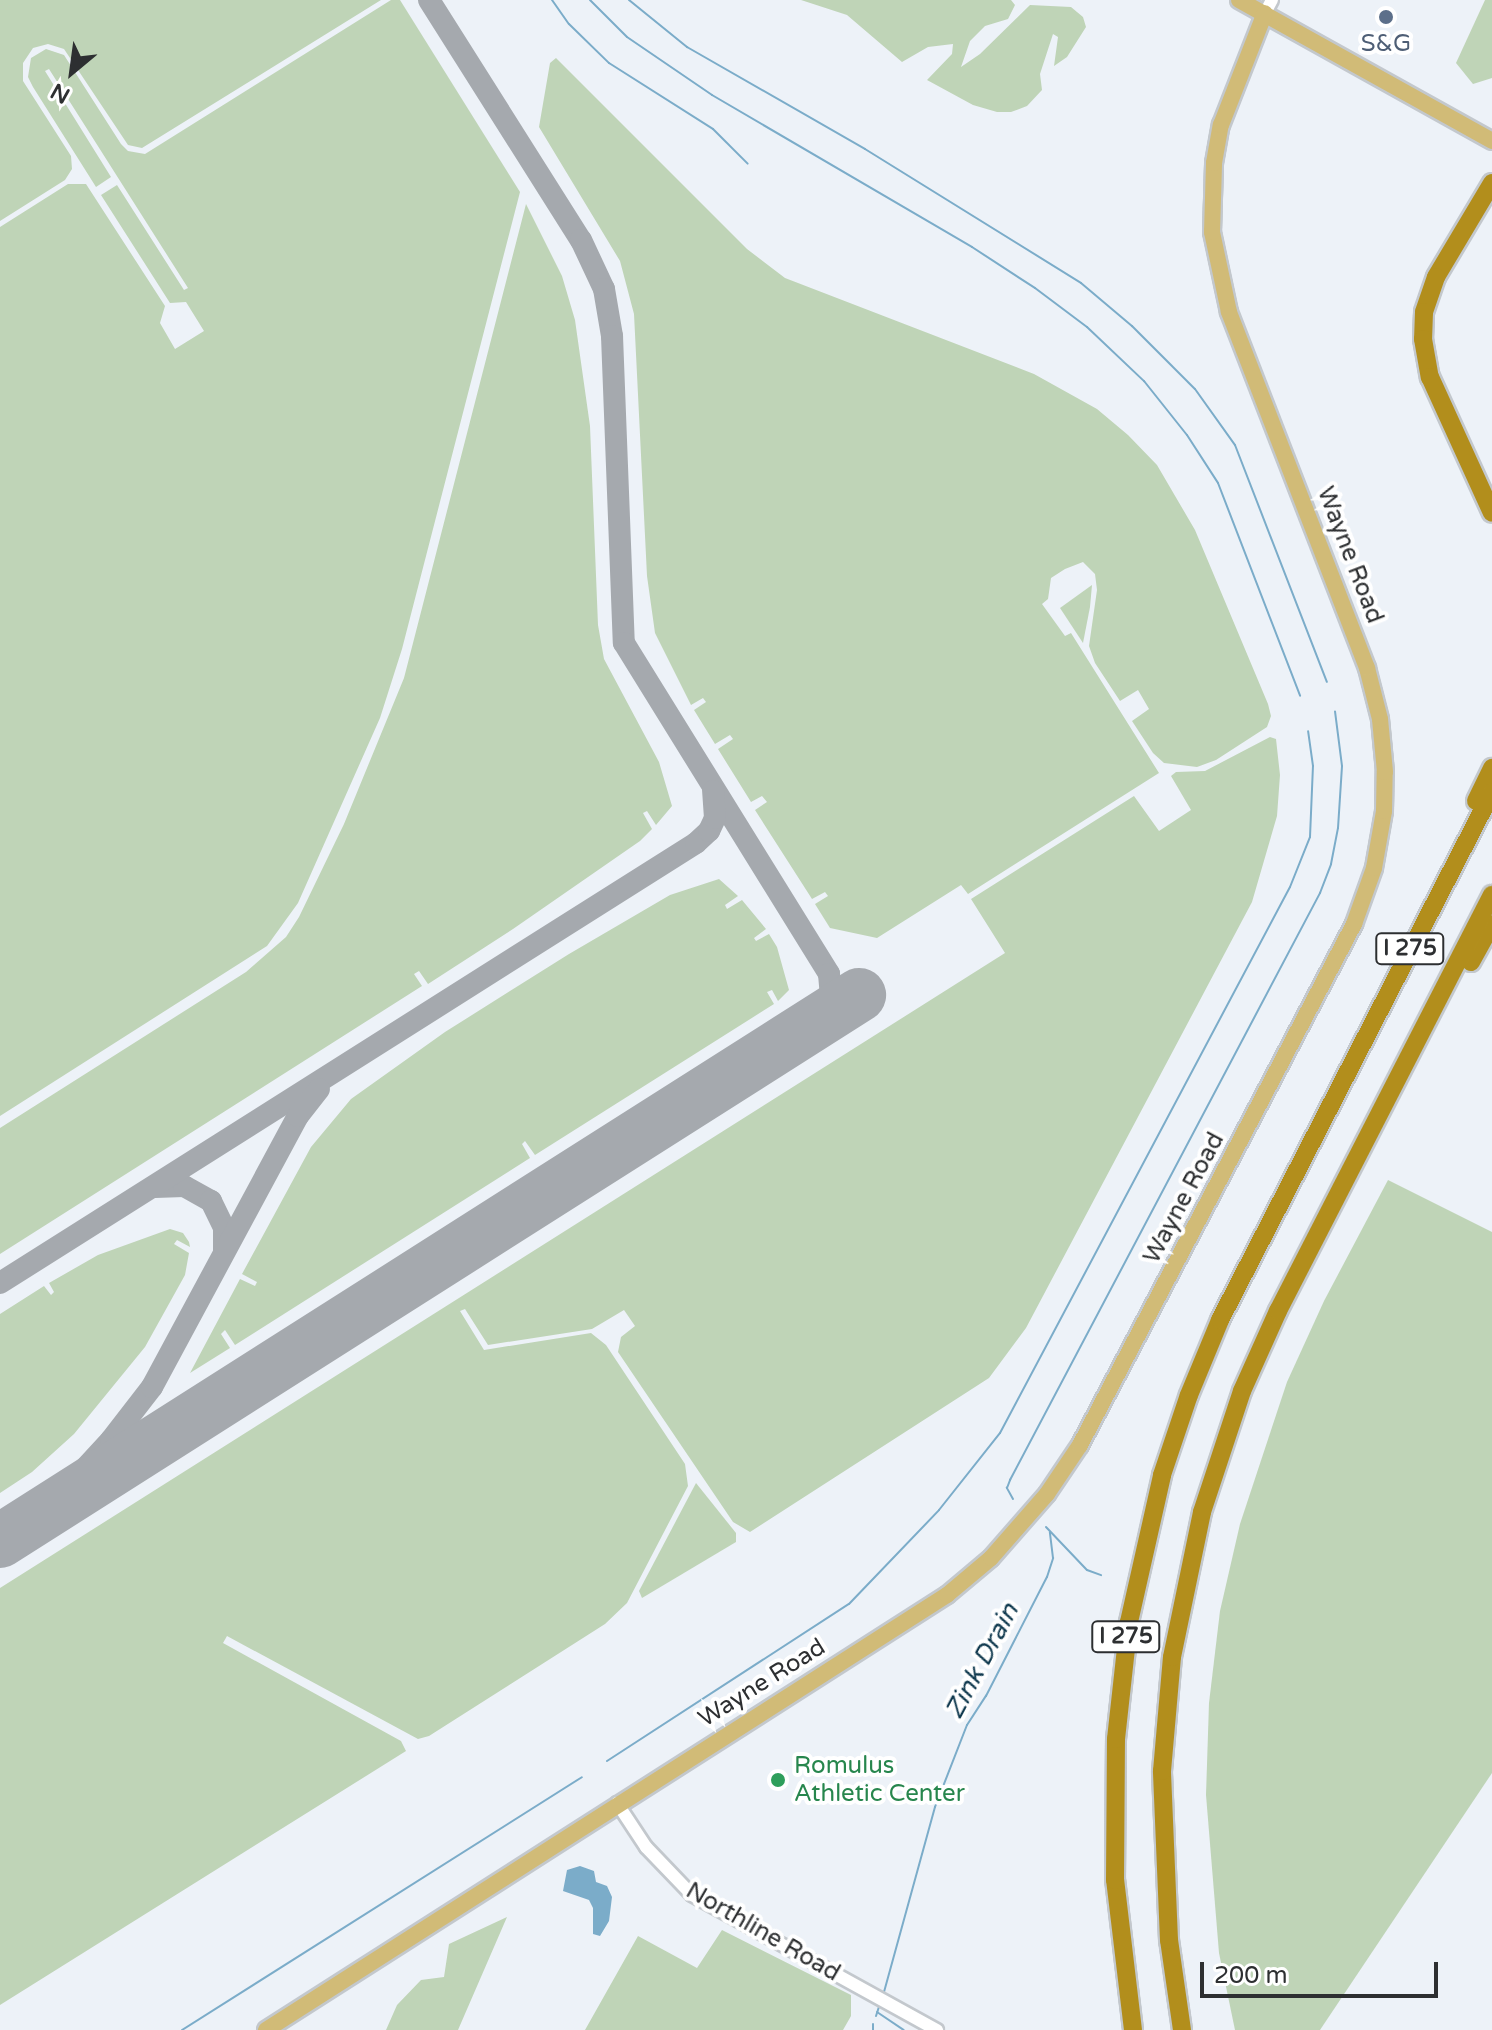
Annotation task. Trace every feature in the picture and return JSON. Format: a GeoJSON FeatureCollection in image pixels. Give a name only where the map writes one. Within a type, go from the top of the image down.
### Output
{"type":"FeatureCollection","features":[{"type":"Feature","properties":{"kind":"highway"},"geometry":{"type":"LineString","coordinates":[[1492,183],[1436,277],[1423,324],[1423,353],[1430,377],[1492,513]]}},
{"type":"Feature","properties":{"kind":"highway"},"geometry":{"type":"LineString","coordinates":[[1328,1107],[1370,1011],[1492,768]]}},
{"type":"Feature","properties":{"kind":"highway","name":"I 275"},"geometry":{"type":"LineString","coordinates":[[1133,2030],[1115,1880],[1113,1815],[1119,1696],[1137,1577],[1162,1475],[1199,1367],[1328,1107],[1492,792]]}},
{"type":"Feature","properties":{"kind":"highway","name":"I 275"},"geometry":{"type":"LineString","coordinates":[[1182,2030],[1169,1940],[1162,1798],[1167,1698],[1187,1575],[1211,1482],[1242,1391],[1278,1311],[1492,895]]}},
{"type":"Feature","properties":{"kind":"highway"},"geometry":{"type":"LineString","coordinates":[[1373,1125],[1492,924]]}},
{"type":"Feature","properties":{"kind":"main road"},"geometry":{"type":"LineString","coordinates":[[1239,0],[1268,7],[1492,141]]}},
{"type":"Feature","properties":{"kind":"main road","name":"Wayne Road"},"geometry":{"type":"LineString","coordinates":[[266,2030],[947,1595],[991,1558],[1025,1521],[1096,1417],[1346,941],[1365,897],[1378,850],[1385,791],[1384,751],[1372,685],[1229,312],[1212,232],[1214,163],[1221,125],[1268,7]]}},
{"type":"Feature","properties":{"kind":"street","name":"Northline Road"},"geometry":{"type":"LineString","coordinates":[[617,1803],[646,1847],[692,1895],[937,2030]]}},
{"type":"Feature","properties":{"kind":"green space"},"geometry":{"type":"Polygon","coordinates":[[[0,0],[381,0],[142,148],[128,145],[64,49],[48,44],[33,48],[23,63],[23,81],[71,156],[72,169],[65,180],[0,221],[0,0]]]}},
{"type":"Feature","properties":{"kind":"green space"},"geometry":{"type":"Polygon","coordinates":[[[391,0],[400,0],[520,192],[402,649],[380,718],[298,903],[267,946],[0,1116],[0,227],[68,184],[86,184],[165,306],[160,323],[175,349],[204,331],[186,302],[170,303],[101,195],[117,185],[184,290],[188,288],[49,69],[45,71],[111,177],[96,187],[33,87],[28,77],[31,58],[46,49],[64,55],[121,144],[128,151],[145,154],[391,0]]]}},
{"type":"Feature","properties":{"kind":"green space"},"geometry":{"type":"Polygon","coordinates":[[[801,0],[1011,0],[1015,5],[1008,19],[985,26],[970,41],[961,67],[980,54],[1030,5],[1071,7],[1083,17],[1086,27],[1067,57],[1054,66],[1058,37],[1053,34],[1040,74],[1042,90],[1027,106],[1011,112],[997,112],[973,105],[927,80],[952,54],[953,44],[928,47],[902,62],[847,15],[801,0]]]}},
{"type":"Feature","properties":{"kind":"green space"},"geometry":{"type":"Polygon","coordinates":[[[1485,0],[1492,0],[1492,78],[1473,84],[1456,63],[1485,0]]]}},
{"type":"Feature","properties":{"kind":"green space"},"geometry":{"type":"Polygon","coordinates":[[[556,58],[747,249],[785,278],[1034,374],[1097,409],[1128,435],[1157,465],[1195,530],[1268,704],[1271,716],[1267,727],[1216,760],[1197,767],[1164,763],[1153,753],[1132,721],[1149,709],[1138,690],[1120,701],[1095,663],[1089,646],[1097,590],[1095,574],[1083,562],[1065,569],[1051,578],[1048,599],[1042,604],[1065,636],[1071,633],[1159,773],[968,894],[961,885],[877,938],[830,928],[815,904],[828,896],[825,892],[812,899],[755,810],[767,802],[762,796],[751,802],[718,749],[733,739],[730,735],[715,744],[694,710],[706,702],[703,698],[691,705],[655,633],[647,576],[634,314],[620,261],[539,127],[550,63],[556,58]]]}},
{"type":"Feature","properties":{"kind":"green space"},"geometry":{"type":"Polygon","coordinates":[[[526,204],[562,276],[575,320],[590,426],[598,625],[604,659],[659,762],[672,806],[656,825],[647,811],[643,813],[652,829],[640,841],[513,929],[428,984],[419,971],[414,974],[422,986],[0,1254],[0,1128],[246,972],[286,937],[299,917],[344,824],[404,678],[526,204]]]}},
{"type":"Feature","properties":{"kind":"green space"},"geometry":{"type":"Polygon","coordinates":[[[1092,585],[1090,607],[1083,643],[1060,608],[1092,585]]]}},
{"type":"Feature","properties":{"kind":"green space"},"geometry":{"type":"Polygon","coordinates":[[[1270,737],[1276,739],[1280,775],[1277,816],[1252,902],[1026,1328],[989,1378],[750,1532],[733,1522],[618,1352],[621,1337],[635,1326],[624,1310],[592,1329],[488,1345],[465,1309],[460,1311],[484,1350],[591,1333],[606,1345],[685,1464],[688,1486],[627,1603],[605,1624],[429,1736],[418,1739],[227,1636],[223,1643],[401,1741],[406,1751],[0,2005],[0,1588],[1005,953],[971,899],[1134,796],[1159,831],[1191,810],[1171,776],[1176,772],[1205,771],[1270,737]]]}},
{"type":"Feature","properties":{"kind":"green space"},"geometry":{"type":"Polygon","coordinates":[[[719,879],[738,896],[725,905],[727,909],[742,900],[766,929],[754,938],[756,941],[769,934],[777,947],[789,990],[778,1001],[772,990],[767,992],[774,1004],[535,1155],[525,1141],[522,1144],[530,1158],[235,1345],[225,1330],[221,1334],[230,1348],[190,1373],[240,1279],[255,1286],[257,1282],[242,1274],[311,1147],[351,1099],[445,1032],[569,954],[670,895],[719,879]]]}},
{"type":"Feature","properties":{"kind":"green space"},"geometry":{"type":"Polygon","coordinates":[[[1388,1180],[1492,1232],[1492,1773],[1320,2030],[1235,2030],[1219,1953],[1206,1795],[1209,1703],[1220,1611],[1240,1524],[1287,1382],[1324,1301],[1388,1180]]]}},
{"type":"Feature","properties":{"kind":"green space"},"geometry":{"type":"Polygon","coordinates":[[[170,1229],[183,1233],[189,1242],[190,1247],[177,1240],[174,1244],[189,1253],[185,1275],[145,1347],[74,1434],[32,1472],[0,1493],[0,1314],[44,1286],[51,1295],[54,1292],[49,1283],[98,1255],[170,1229]]]}},
{"type":"Feature","properties":{"kind":"green space"},"geometry":{"type":"Polygon","coordinates":[[[696,1483],[736,1533],[736,1542],[642,1598],[639,1591],[696,1483]]]}},
{"type":"Feature","properties":{"kind":"green space"},"geometry":{"type":"Polygon","coordinates":[[[507,1917],[458,2030],[386,2030],[397,2005],[421,1980],[444,1977],[449,1944],[507,1917]]]}},
{"type":"Feature","properties":{"kind":"green space"},"geometry":{"type":"Polygon","coordinates":[[[722,1930],[851,1995],[851,2016],[843,2030],[585,2030],[638,1936],[697,1968],[722,1930]]]}},
{"type":"Feature","properties":{"kind":"water"},"geometry":{"type":"Polygon","coordinates":[[[580,1866],[594,1871],[596,1882],[607,1886],[612,1897],[609,1921],[600,1936],[593,1934],[593,1908],[589,1900],[563,1891],[567,1870],[580,1866]]]}},
{"type":"Feature","properties":{"kind":"waterway"},"geometry":{"type":"LineString","coordinates":[[552,0],[569,24],[609,63],[713,129],[748,164]]}},
{"type":"Feature","properties":{"kind":"waterway"},"geometry":{"type":"LineString","coordinates":[[590,0],[627,37],[712,95],[972,247],[1035,288],[1087,327],[1144,381],[1187,435],[1218,483],[1300,696]]}},
{"type":"Feature","properties":{"kind":"waterway"},"geometry":{"type":"LineString","coordinates":[[629,0],[687,47],[865,149],[1081,283],[1132,326],[1195,389],[1235,445],[1327,682]]}},
{"type":"Feature","properties":{"kind":"waterway"},"geometry":{"type":"LineString","coordinates":[[1013,1499],[1007,1488],[1010,1480],[1320,893],[1331,864],[1338,828],[1342,766],[1335,711]]}},
{"type":"Feature","properties":{"kind":"waterway"},"geometry":{"type":"LineString","coordinates":[[607,1761],[849,1604],[939,1510],[1000,1433],[1290,887],[1310,837],[1313,766],[1308,731]]}},
{"type":"Feature","properties":{"kind":"waterway"},"geometry":{"type":"LineString","coordinates":[[1046,1527],[1087,1570],[1101,1575]]}},
{"type":"Feature","properties":{"kind":"waterway","name":"Zink Drain"},"geometry":{"type":"LineString","coordinates":[[884,1992],[935,1807],[967,1725],[986,1696],[1047,1577],[1053,1558],[1050,1532]]}},
{"type":"Feature","properties":{"kind":"waterway"},"geometry":{"type":"LineString","coordinates":[[182,2030],[582,1777]]}},
{"type":"Feature","properties":{"kind":"waterway","name":"Zink Drain"},"geometry":{"type":"LineString","coordinates":[[876,2016],[880,2004]]}},
{"type":"Feature","properties":{"kind":"waterway","name":"Zink Drain"},"geometry":{"type":"LineString","coordinates":[[877,2012],[904,2030]]}},
{"type":"Feature","properties":{"kind":"waterway"},"geometry":{"type":"LineString","coordinates":[[873,2024],[873,2030]]}},
{"type":"Feature","properties":{"kind":"taxiway"},"geometry":{"type":"LineString","coordinates":[[429,0],[581,240],[604,289],[612,336],[624,643],[829,974],[831,999],[823,1016],[813,1024]]}},
{"type":"Feature","properties":{"kind":"taxiway"},"geometry":{"type":"LineString","coordinates":[[0,1283],[696,843],[709,831],[715,818],[713,791]]}},
{"type":"Feature","properties":{"kind":"taxiway"},"geometry":{"type":"LineString","coordinates":[[11,1534],[77,1477],[111,1440],[152,1387],[298,1116],[319,1089]]}},
{"type":"Feature","properties":{"kind":"taxiway"},"geometry":{"type":"LineString","coordinates":[[155,1187],[184,1186],[211,1201],[224,1228],[224,1251]]}},
{"type":"Feature","properties":{"kind":"runway"},"geometry":{"type":"LineString","coordinates":[[0,1541],[859,995]]}},
{"type":"Feature","properties":{"kind":"place","name":"S&G"},"geometry":{"type":"Point","coordinates":[1386,17]}},
{"type":"Feature","properties":{"kind":"place","name":"Romulus Athletic Center"},"geometry":{"type":"Point","coordinates":[778,1780]}}]}
